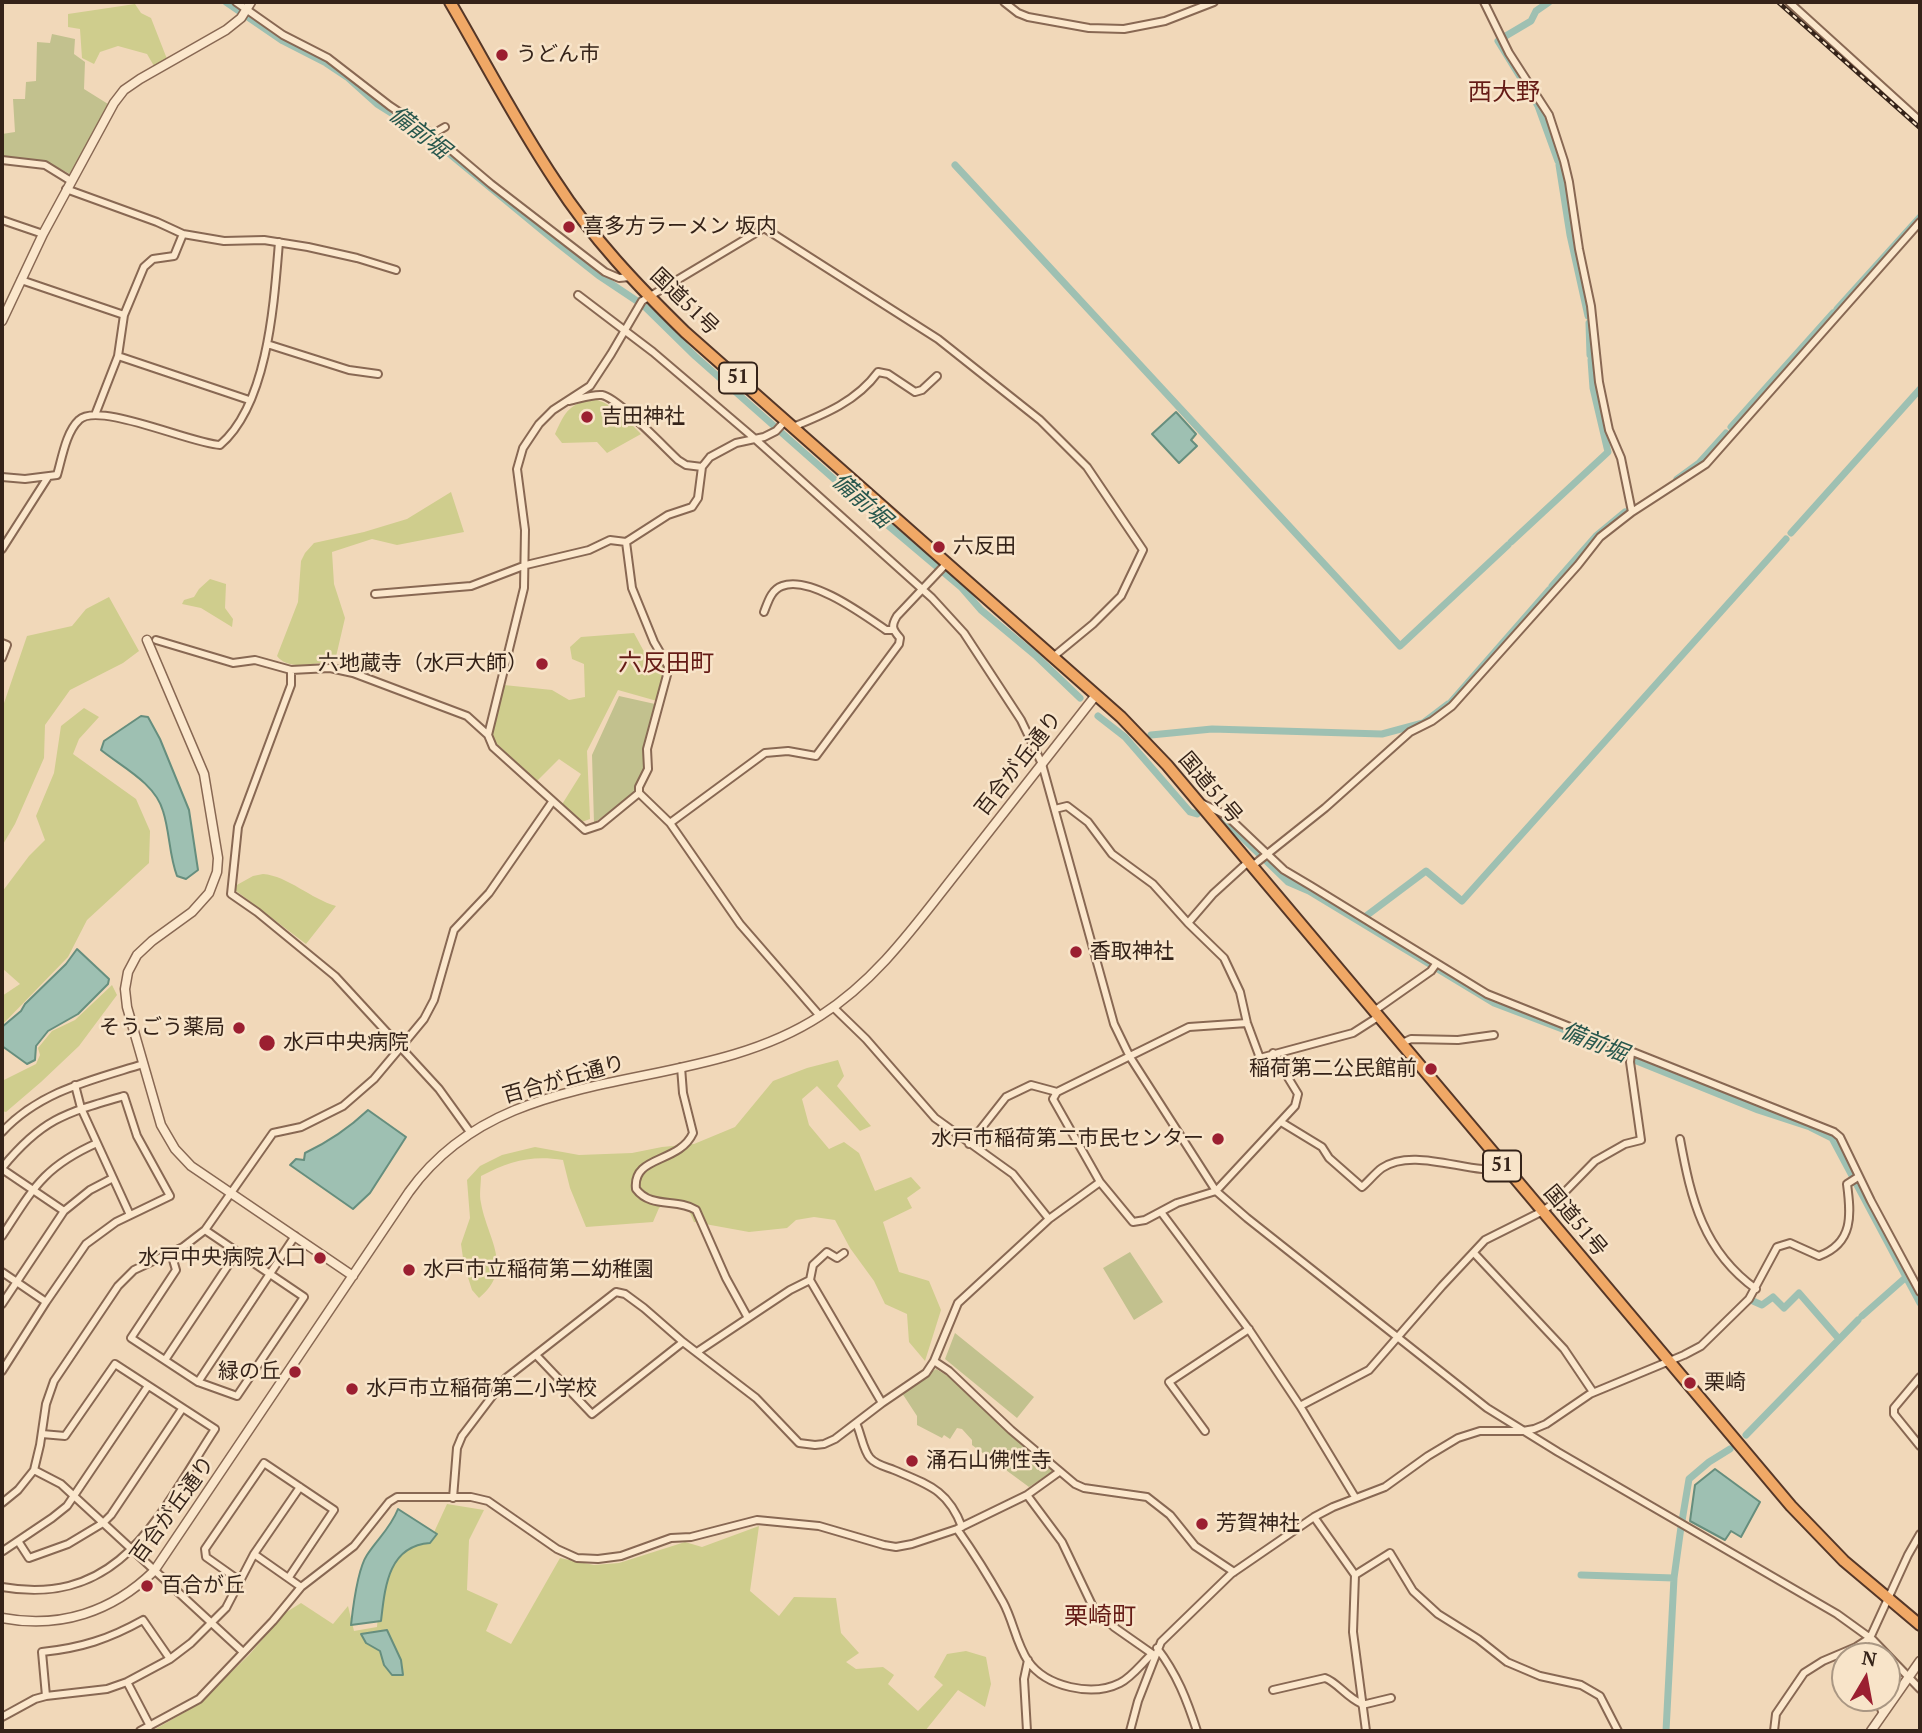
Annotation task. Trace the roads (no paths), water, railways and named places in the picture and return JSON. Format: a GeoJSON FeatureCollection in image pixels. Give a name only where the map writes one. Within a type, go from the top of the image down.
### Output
{"type":"FeatureCollection","features":[{"type":"Feature","properties":{"kind":"highway","name":"国道51号"},"geometry":{"type":"LineString","coordinates":[[450,2],[557,185],[630,277],[783,426],[943,568],[1053,657],[1121,717],[1167,765],[1194,799],[1258,860],[1375,1015],[1668,1362],[1811,1527],[1844,1560],[1920,1625]]}},
{"type":"Feature","properties":{"kind":"street"},"geometry":{"type":"LineString","coordinates":[[236,2],[243,14],[328,58],[605,272],[619,278],[630,277]]}},
{"type":"Feature","properties":{"kind":"street"},"geometry":{"type":"LineString","coordinates":[[2,321],[43,234],[103,119],[124,90],[226,30],[251,2]]}},
{"type":"Feature","properties":{"kind":"street"},"geometry":{"type":"LineString","coordinates":[[1004,2],[1028,18],[1111,29],[1154,24],[1214,2]]}},
{"type":"Feature","properties":{"kind":"street"},"geometry":{"type":"LineString","coordinates":[[1484,2],[1509,53],[1549,115],[1564,161],[1591,306],[1599,382],[1609,430],[1621,458],[1632,512]]}},
{"type":"Feature","properties":{"kind":"street"},"geometry":{"type":"LineString","coordinates":[[1789,2],[1920,121]]}},
{"type":"Feature","properties":{"kind":"street"},"geometry":{"type":"LineString","coordinates":[[431,135],[445,127]]}},
{"type":"Feature","properties":{"kind":"street"},"geometry":{"type":"LineString","coordinates":[[2,160],[45,165],[71,181]]}},
{"type":"Feature","properties":{"kind":"street"},"geometry":{"type":"LineString","coordinates":[[66,190],[183,234],[224,241],[264,240],[357,258],[396,270]]}},
{"type":"Feature","properties":{"kind":"street"},"geometry":{"type":"LineString","coordinates":[[2,220],[43,234]]}},
{"type":"Feature","properties":{"kind":"street"},"geometry":{"type":"LineString","coordinates":[[1188,923],[1213,894],[1325,808],[1410,732],[1432,721],[1452,706],[1600,537],[1632,512],[1706,464],[1920,222]]}},
{"type":"Feature","properties":{"kind":"street"},"geometry":{"type":"LineString","coordinates":[[488,735],[519,612],[526,565],[518,460],[523,447],[539,424],[566,400],[590,386],[642,301],[764,228],[939,338],[1040,420],[1087,467],[1143,550],[1121,596],[1093,624],[1053,657]]}},
{"type":"Feature","properties":{"kind":"street"},"geometry":{"type":"LineString","coordinates":[[95,415],[118,356],[124,315],[144,267],[153,259],[174,256],[183,234]]}},
{"type":"Feature","properties":{"kind":"street"},"geometry":{"type":"LineString","coordinates":[[2,477],[25,479],[57,475],[71,431],[84,416],[127,420],[200,443],[220,445],[238,427],[262,368],[279,243]]}},
{"type":"Feature","properties":{"kind":"street"},"geometry":{"type":"LineString","coordinates":[[21,280],[124,315]]}},
{"type":"Feature","properties":{"kind":"street"},"geometry":{"type":"LineString","coordinates":[[578,295],[626,330],[754,438],[946,611],[980,655],[1021,720],[1042,764],[1105,999],[1130,1057],[1216,1191],[1487,1408],[1837,1614],[1871,1639],[1920,1689]]}},
{"type":"Feature","properties":{"kind":"street"},"geometry":{"type":"LineString","coordinates":[[267,344],[325,363],[378,374]]}},
{"type":"Feature","properties":{"kind":"street"},"geometry":{"type":"LineString","coordinates":[[118,356],[249,400]]}},
{"type":"Feature","properties":{"kind":"street"},"geometry":{"type":"LineString","coordinates":[[375,594],[471,586],[526,565],[589,550],[610,540],[626,542],[668,515],[692,506],[698,498],[702,467],[722,449],[764,437],[783,426],[831,411],[860,392],[878,372],[888,374],[915,392],[922,390],[937,376]]}},
{"type":"Feature","properties":{"kind":"street"},"geometry":{"type":"LineString","coordinates":[[566,400],[598,395],[606,397],[631,415],[678,460],[686,465],[702,467]]}},
{"type":"Feature","properties":{"kind":"street"},"geometry":{"type":"LineString","coordinates":[[2,549],[48,477]]}},
{"type":"Feature","properties":{"kind":"street"},"geometry":{"type":"LineString","coordinates":[[626,542],[632,588],[653,642],[668,666],[647,749],[648,769],[639,787],[639,793],[670,823],[740,923],[820,1016]]}},
{"type":"Feature","properties":{"kind":"street"},"geometry":{"type":"LineString","coordinates":[[670,823],[765,753],[788,751],[816,756],[899,644],[900,638],[892,625],[897,616],[943,568]]}},
{"type":"Feature","properties":{"kind":"street"},"geometry":{"type":"LineString","coordinates":[[764,612],[769,598],[777,589],[790,584],[809,586],[886,630],[893,630]]}},
{"type":"Feature","properties":{"kind":"street"},"geometry":{"type":"LineString","coordinates":[[151,640],[233,663],[255,660],[291,670],[311,667],[353,673],[448,707],[478,724],[494,747],[586,830],[600,825],[639,793]]}},
{"type":"Feature","properties":{"kind":"street"},"geometry":{"type":"LineString","coordinates":[[151,640],[204,774],[218,858],[214,882],[202,902],[143,948],[128,972],[125,998],[161,1125],[175,1149],[191,1166],[353,1276]]}},
{"type":"Feature","properties":{"kind":"street"},"geometry":{"type":"LineString","coordinates":[[2,642],[7,645],[2,658]]}},
{"type":"Feature","properties":{"kind":"street"},"geometry":{"type":"LineString","coordinates":[[291,670],[291,684],[238,827],[230,892],[335,976],[439,1089],[470,1132]]}},
{"type":"Feature","properties":{"kind":"street","name":"百合が丘通り"},"geometry":{"type":"LineString","coordinates":[[2,1618],[44,1622],[85,1615],[118,1600],[154,1571],[418,1181],[442,1153],[470,1132],[508,1112],[533,1103],[765,1043],[833,1007],[872,975],[900,944],[1096,695]]}},
{"type":"Feature","properties":{"kind":"street"},"geometry":{"type":"LineString","coordinates":[[1194,799],[1226,815],[1258,860],[1311,886],[1434,967],[1487,994],[1631,1057],[1835,1132],[1840,1137],[1854,1179],[1920,1292]]}},
{"type":"Feature","properties":{"kind":"street"},"geometry":{"type":"LineString","coordinates":[[2,1503],[19,1490],[34,1470],[46,1404],[54,1381],[118,1286],[134,1270],[171,1253],[205,1230],[273,1133],[323,1119],[343,1106],[374,1079],[424,1019],[434,1000],[454,930],[489,893],[552,802]]}},
{"type":"Feature","properties":{"kind":"street"},"geometry":{"type":"LineString","coordinates":[[1055,809],[1067,806],[1077,812],[1112,854],[1153,884],[1224,958],[1240,992],[1247,1024],[1260,1058],[1353,1032],[1434,967]]}},
{"type":"Feature","properties":{"kind":"street"},"geometry":{"type":"LineString","coordinates":[[833,1007],[866,1039],[935,1118],[1013,1174],[1049,1219]]}},
{"type":"Feature","properties":{"kind":"street"},"geometry":{"type":"LineString","coordinates":[[1247,1024],[1189,1027],[1057,1092],[1054,1099],[1100,1182],[1133,1222],[1145,1220],[1177,1203],[1216,1191],[1295,1106],[1298,1094],[1273,1053]]}},
{"type":"Feature","properties":{"kind":"street"},"geometry":{"type":"LineString","coordinates":[[1400,1044],[1411,1039],[1458,1040],[1494,1035]]}},
{"type":"Feature","properties":{"kind":"street"},"geometry":{"type":"LineString","coordinates":[[1300,1406],[1369,1370],[1485,1240],[1554,1203],[1595,1161],[1625,1144],[1642,1140],[1631,1057]]}},
{"type":"Feature","properties":{"kind":"street"},"geometry":{"type":"LineString","coordinates":[[2,1132],[29,1108],[61,1090],[143,1064]]}},
{"type":"Feature","properties":{"kind":"street"},"geometry":{"type":"LineString","coordinates":[[681,1066],[683,1093],[693,1133],[677,1153],[651,1163],[639,1172],[635,1180],[636,1189],[648,1200],[685,1205],[696,1210],[726,1278],[748,1318]]}},
{"type":"Feature","properties":{"kind":"street"},"geometry":{"type":"LineString","coordinates":[[969,1144],[1006,1097],[1031,1084],[1057,1092]]}},
{"type":"Feature","properties":{"kind":"street"},"geometry":{"type":"LineString","coordinates":[[75,1085],[81,1108],[130,1215]]}},
{"type":"Feature","properties":{"kind":"street"},"geometry":{"type":"LineString","coordinates":[[2,1371],[86,1244],[106,1227],[170,1196],[137,1136],[124,1096],[81,1108],[55,1119],[22,1144],[2,1168],[64,1211]]}},
{"type":"Feature","properties":{"kind":"street"},"geometry":{"type":"LineString","coordinates":[[1281,1122],[1322,1147],[1329,1158],[1363,1187],[1383,1167],[1401,1162],[1436,1160],[1492,1171],[1505,1169]]}},
{"type":"Feature","properties":{"kind":"street"},"geometry":{"type":"LineString","coordinates":[[1680,1139],[1690,1190],[1712,1242],[1735,1273],[1756,1289]]}},
{"type":"Feature","properties":{"kind":"street"},"geometry":{"type":"LineString","coordinates":[[2,1236],[48,1172],[63,1160],[97,1143]]}},
{"type":"Feature","properties":{"kind":"street"},"geometry":{"type":"LineString","coordinates":[[2,1304],[64,1211],[89,1190],[113,1178]]}},
{"type":"Feature","properties":{"kind":"street"},"geometry":{"type":"LineString","coordinates":[[856,1423],[866,1452],[873,1461],[911,1477],[943,1495],[955,1508],[960,1528],[1004,1604],[1028,1660],[1034,1667],[1058,1683],[1083,1690],[1121,1683],[1234,1572],[1314,1517],[1355,1497],[1385,1487],[1428,1455],[1458,1438],[1480,1431],[1523,1431],[1546,1424],[1594,1392],[1700,1346],[1727,1322],[1756,1289],[1777,1247],[1790,1243],[1819,1256],[1827,1253],[1840,1241],[1846,1232],[1851,1214],[1847,1184],[1854,1179]]}},
{"type":"Feature","properties":{"kind":"street"},"geometry":{"type":"LineString","coordinates":[[453,1498],[457,1448],[462,1436],[506,1378],[611,1294],[620,1292],[644,1308],[756,1398],[799,1443],[824,1444],[926,1373],[934,1362],[958,1303],[1049,1219],[1100,1182]]}},
{"type":"Feature","properties":{"kind":"street"},"geometry":{"type":"LineString","coordinates":[[1161,1212],[1249,1329],[1355,1497]]}},
{"type":"Feature","properties":{"kind":"street"},"geometry":{"type":"LineString","coordinates":[[171,1253],[176,1270],[131,1338],[198,1382],[237,1396],[304,1297],[205,1230]]}},
{"type":"Feature","properties":{"kind":"street"},"geometry":{"type":"LineString","coordinates":[[198,1382],[295,1236]]}},
{"type":"Feature","properties":{"kind":"street"},"geometry":{"type":"LineString","coordinates":[[165,1360],[237,1252]]}},
{"type":"Feature","properties":{"kind":"street"},"geometry":{"type":"LineString","coordinates":[[844,1253],[837,1258],[827,1252],[813,1265],[810,1280],[881,1403]]}},
{"type":"Feature","properties":{"kind":"street"},"geometry":{"type":"LineString","coordinates":[[1474,1253],[1563,1349],[1594,1392]]}},
{"type":"Feature","properties":{"kind":"street"},"geometry":{"type":"LineString","coordinates":[[2,1272],[46,1302]]}},
{"type":"Feature","properties":{"kind":"street"},"geometry":{"type":"LineString","coordinates":[[697,1352],[790,1290],[810,1280]]}},
{"type":"Feature","properties":{"kind":"street"},"geometry":{"type":"LineString","coordinates":[[1205,1431],[1169,1382],[1249,1329]]}},
{"type":"Feature","properties":{"kind":"street"},"geometry":{"type":"LineString","coordinates":[[536,1355],[592,1414],[683,1342]]}},
{"type":"Feature","properties":{"kind":"street"},"geometry":{"type":"LineString","coordinates":[[934,1362],[949,1371],[1059,1472],[1084,1488],[1147,1497],[1170,1515],[1195,1546],[1234,1572]]}},
{"type":"Feature","properties":{"kind":"street"},"geometry":{"type":"LineString","coordinates":[[2,1587],[45,1591],[72,1586],[99,1575],[132,1550],[150,1528],[215,1429],[115,1364],[65,1437],[42,1434]]}},
{"type":"Feature","properties":{"kind":"street"},"geometry":{"type":"LineString","coordinates":[[1920,1377],[1894,1408],[1894,1414],[1920,1446]]}},
{"type":"Feature","properties":{"kind":"street"},"geometry":{"type":"LineString","coordinates":[[2,1552],[52,1518],[74,1497],[148,1386]]}},
{"type":"Feature","properties":{"kind":"street"},"geometry":{"type":"LineString","coordinates":[[18,1541],[29,1558],[68,1545],[103,1523],[182,1409]]}},
{"type":"Feature","properties":{"kind":"street"},"geometry":{"type":"LineString","coordinates":[[240,1581],[206,1557],[205,1549],[264,1463],[334,1510],[289,1577]]}},
{"type":"Feature","properties":{"kind":"street"},"geometry":{"type":"LineString","coordinates":[[34,1470],[61,1484],[243,1652]]}},
{"type":"Feature","properties":{"kind":"street"},"geometry":{"type":"LineString","coordinates":[[140,1731],[199,1699],[273,1621],[300,1587],[354,1546],[389,1502],[397,1497],[471,1497],[488,1501],[557,1549],[577,1558],[598,1559],[621,1556],[671,1538],[691,1537],[757,1520],[819,1525],[884,1545],[896,1546],[960,1528],[1027,1495],[1059,1472]]}},
{"type":"Feature","properties":{"kind":"street"},"geometry":{"type":"LineString","coordinates":[[2,1717],[46,1696],[107,1689],[127,1682],[170,1659],[212,1624],[226,1608],[254,1554],[300,1487]]}},
{"type":"Feature","properties":{"kind":"street"},"geometry":{"type":"LineString","coordinates":[[1027,1495],[1062,1542],[1093,1607],[1114,1627],[1167,1660],[1186,1696],[1197,1731]]}},
{"type":"Feature","properties":{"kind":"street"},"geometry":{"type":"LineString","coordinates":[[1314,1517],[1355,1575],[1353,1632],[1366,1731]]}},
{"type":"Feature","properties":{"kind":"street"},"geometry":{"type":"LineString","coordinates":[[1871,1642],[1908,1555],[1920,1534]]}},
{"type":"Feature","properties":{"kind":"street"},"geometry":{"type":"LineString","coordinates":[[1355,1575],[1390,1553],[1413,1591],[1438,1614],[1478,1639],[1507,1662],[1540,1676],[1581,1685],[1600,1696],[1618,1731]]}},
{"type":"Feature","properties":{"kind":"street"},"geometry":{"type":"LineString","coordinates":[[254,1554],[300,1587]]}},
{"type":"Feature","properties":{"kind":"street"},"geometry":{"type":"LineString","coordinates":[[46,1696],[42,1652],[86,1646],[114,1636],[143,1620],[170,1659]]}},
{"type":"Feature","properties":{"kind":"street"},"geometry":{"type":"LineString","coordinates":[[1774,1731],[1776,1714],[1804,1673],[1822,1661],[1871,1639]]}},
{"type":"Feature","properties":{"kind":"street"},"geometry":{"type":"LineString","coordinates":[[1130,1731],[1154,1653]]}},
{"type":"Feature","properties":{"kind":"street"},"geometry":{"type":"LineString","coordinates":[[1027,1731],[1024,1679],[1028,1660]]}},
{"type":"Feature","properties":{"kind":"street"},"geometry":{"type":"LineString","coordinates":[[1871,1731],[1920,1661]]}},
{"type":"Feature","properties":{"kind":"street"},"geometry":{"type":"LineString","coordinates":[[1273,1690],[1325,1678],[1331,1680],[1350,1699],[1362,1704],[1391,1698]]}},
{"type":"Feature","properties":{"kind":"street"},"geometry":{"type":"LineString","coordinates":[[127,1682],[150,1726]]}},
{"type":"Feature","properties":{"kind":"waterway","name":"備前堀"},"geometry":{"type":"LineString","coordinates":[[226,2],[283,41],[347,77],[377,104],[428,136],[598,275],[637,301]]}},
{"type":"Feature","properties":{"kind":"waterway"},"geometry":{"type":"LineString","coordinates":[[1504,37],[1531,21],[1536,11],[1549,2]]}},
{"type":"Feature","properties":{"kind":"waterway"},"geometry":{"type":"LineString","coordinates":[[1498,41],[1538,106],[1558,161]]}},
{"type":"Feature","properties":{"kind":"waterway"},"geometry":{"type":"LineString","coordinates":[[955,165],[1400,646],[1508,545]]}},
{"type":"Feature","properties":{"kind":"waterway"},"geometry":{"type":"LineString","coordinates":[[1559,165],[1570,235],[1588,316]]}},
{"type":"Feature","properties":{"kind":"waterway"},"geometry":{"type":"LineString","coordinates":[[1837,309],[1920,217]]}},
{"type":"Feature","properties":{"kind":"waterway","name":"備前堀"},"geometry":{"type":"LineString","coordinates":[[642,304],[695,356],[961,587],[981,610],[1035,655],[1080,698]]}},
{"type":"Feature","properties":{"kind":"waterway"},"geometry":{"type":"LineString","coordinates":[[1731,427],[1833,313]]}},
{"type":"Feature","properties":{"kind":"waterway"},"geometry":{"type":"LineString","coordinates":[[1589,323],[1590,355]]}},
{"type":"Feature","properties":{"kind":"waterway"},"geometry":{"type":"LineString","coordinates":[[1511,542],[1608,452],[1593,388],[1591,360]]}},
{"type":"Feature","properties":{"kind":"waterway"},"geometry":{"type":"LineString","coordinates":[[1791,533],[1920,389]]}},
{"type":"Feature","properties":{"kind":"waterway"},"geometry":{"type":"LineString","coordinates":[[1677,479],[1699,463],[1726,433]]}},
{"type":"Feature","properties":{"kind":"waterway"},"geometry":{"type":"LineString","coordinates":[[1552,586],[1596,536],[1625,512]]}},
{"type":"Feature","properties":{"kind":"waterway"},"geometry":{"type":"LineString","coordinates":[[1366,916],[1426,871],[1462,901],[1786,539]]}},
{"type":"Feature","properties":{"kind":"waterway"},"geometry":{"type":"LineString","coordinates":[[1451,702],[1549,590]]}},
{"type":"Feature","properties":{"kind":"waterway"},"geometry":{"type":"LineString","coordinates":[[1151,735],[1212,729],[1382,734],[1423,723],[1448,704]]}},
{"type":"Feature","properties":{"kind":"waterway","name":"備前堀"},"geometry":{"type":"LineString","coordinates":[[1098,716],[1125,737],[1190,812],[1197,814]]}},
{"type":"Feature","properties":{"kind":"waterway","name":"備前堀"},"geometry":{"type":"LineString","coordinates":[[1218,817],[1288,882],[1309,891],[1494,1003],[1832,1138],[1920,1303]]}},
{"type":"Feature","properties":{"kind":"waterway"},"geometry":{"type":"LineString","coordinates":[[1862,1316],[1905,1278]]}},
{"type":"Feature","properties":{"kind":"waterway"},"geometry":{"type":"LineString","coordinates":[[1753,1301],[1762,1305],[1773,1297],[1784,1308],[1799,1293],[1839,1339]]}},
{"type":"Feature","properties":{"kind":"waterway"},"geometry":{"type":"LineString","coordinates":[[1746,1435],[1858,1320]]}},
{"type":"Feature","properties":{"kind":"waterway"},"geometry":{"type":"LineString","coordinates":[[1682,1521],[1689,1479],[1730,1449]]}},
{"type":"Feature","properties":{"kind":"waterway"},"geometry":{"type":"LineString","coordinates":[[1666,1731],[1674,1578],[1681,1527]]}},
{"type":"Feature","properties":{"kind":"waterway"},"geometry":{"type":"LineString","coordinates":[[1581,1575],[1674,1578]]}},
{"type":"Feature","properties":{"kind":"railway"},"geometry":{"type":"LineString","coordinates":[[1778,2],[1920,128]]}},
{"type":"Feature","properties":{"kind":"place","name":"うどん市"},"geometry":{"type":"Point","coordinates":[502,55]}},
{"type":"Feature","properties":{"kind":"place","name":"喜多方ラーメン 坂内"},"geometry":{"type":"Point","coordinates":[569,227]}},
{"type":"Feature","properties":{"kind":"place","name":"吉田神社"},"geometry":{"type":"Point","coordinates":[587,417]}},
{"type":"Feature","properties":{"kind":"place","name":"六反田"},"geometry":{"type":"Point","coordinates":[939,547]}},
{"type":"Feature","properties":{"kind":"place","name":"六地蔵寺（水戸大師）"},"geometry":{"type":"Point","coordinates":[542,664]}},
{"type":"Feature","properties":{"kind":"place","name":"香取神社"},"geometry":{"type":"Point","coordinates":[1076,952]}},
{"type":"Feature","properties":{"kind":"place","name":"そうごう薬局"},"geometry":{"type":"Point","coordinates":[239,1028]}},
{"type":"Feature","properties":{"kind":"place","name":"水戸中央病院"},"geometry":{"type":"Point","coordinates":[267,1043]}},
{"type":"Feature","properties":{"kind":"place","name":"稲荷第二公民館前"},"geometry":{"type":"Point","coordinates":[1431,1069]}},
{"type":"Feature","properties":{"kind":"place","name":"水戸市稲荷第二市民センター"},"geometry":{"type":"Point","coordinates":[1218,1139]}},
{"type":"Feature","properties":{"kind":"place","name":"水戸中央病院入口"},"geometry":{"type":"Point","coordinates":[320,1258]}},
{"type":"Feature","properties":{"kind":"place","name":"水戸市立稲荷第二幼稚園"},"geometry":{"type":"Point","coordinates":[409,1270]}},
{"type":"Feature","properties":{"kind":"place","name":"緑の丘"},"geometry":{"type":"Point","coordinates":[295,1372]}},
{"type":"Feature","properties":{"kind":"place","name":"栗崎"},"geometry":{"type":"Point","coordinates":[1690,1383]}},
{"type":"Feature","properties":{"kind":"place","name":"水戸市立稲荷第二小学校"},"geometry":{"type":"Point","coordinates":[352,1389]}},
{"type":"Feature","properties":{"kind":"place","name":"涌石山佛性寺"},"geometry":{"type":"Point","coordinates":[912,1461]}},
{"type":"Feature","properties":{"kind":"place","name":"芳賀神社"},"geometry":{"type":"Point","coordinates":[1202,1524]}},
{"type":"Feature","properties":{"kind":"place","name":"百合が丘"},"geometry":{"type":"Point","coordinates":[147,1586]}},
{"type":"Feature","properties":{"kind":"district","name":"西大野"},"geometry":{"type":"Point","coordinates":[1504,93]}},
{"type":"Feature","properties":{"kind":"district","name":"六反田町"},"geometry":{"type":"Point","coordinates":[666,664]}},
{"type":"Feature","properties":{"kind":"district","name":"栗崎町"},"geometry":{"type":"Point","coordinates":[1100,1617]}}]}
